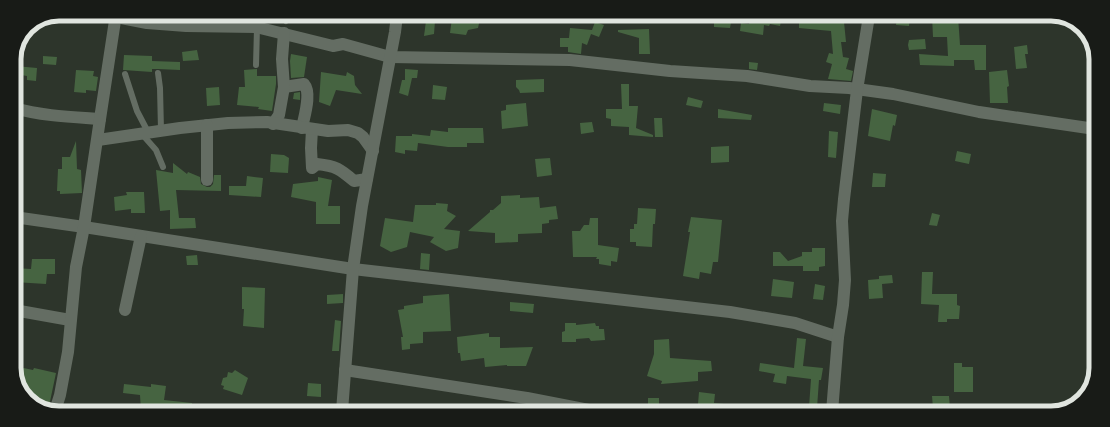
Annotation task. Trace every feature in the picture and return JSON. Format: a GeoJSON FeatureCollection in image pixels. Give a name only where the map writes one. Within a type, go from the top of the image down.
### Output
{"type":"FeatureCollection","features":[{"type":"Feature","properties":{"kind":"street"},"geometry":{"type":"LineString","coordinates":[[57,406],[68,352],[76,267],[98,140],[114,21]]}},
{"type":"Feature","properties":{"kind":"street"},"geometry":{"type":"LineString","coordinates":[[139,21],[186,26],[258,28],[284,33],[333,46],[343,44],[390,57],[570,60],[670,71],[747,76],[810,86],[893,94],[979,112],[1089,128]]}},
{"type":"Feature","properties":{"kind":"street"},"geometry":{"type":"LineString","coordinates":[[342,406],[353,269],[367,179],[396,21]]}},
{"type":"Feature","properties":{"kind":"street"},"geometry":{"type":"LineString","coordinates":[[832,406],[838,338],[845,280],[842,221],[844,199],[857,90],[868,21]]}},
{"type":"Feature","properties":{"kind":"street"},"geometry":{"type":"LineString","coordinates":[[273,124],[280,116],[284,87],[282,59],[284,33]]}},
{"type":"Feature","properties":{"kind":"street"},"geometry":{"type":"LineString","coordinates":[[284,87],[304,84],[306,87],[308,95],[307,129],[311,148],[312,168],[317,164],[340,168],[354,181],[367,179]]}},
{"type":"Feature","properties":{"kind":"street"},"geometry":{"type":"LineString","coordinates":[[21,110],[55,116],[100,119]]}},
{"type":"Feature","properties":{"kind":"street"},"geometry":{"type":"LineString","coordinates":[[98,140],[161,130],[207,125],[267,122],[307,129],[328,131],[348,130],[358,133],[363,137],[373,151]]}},
{"type":"Feature","properties":{"kind":"street"},"geometry":{"type":"LineString","coordinates":[[207,125],[207,180]]}},
{"type":"Feature","properties":{"kind":"street"},"geometry":{"type":"LineString","coordinates":[[21,219],[84,227],[353,269],[730,312],[795,322],[838,338]]}},
{"type":"Feature","properties":{"kind":"street"},"geometry":{"type":"LineString","coordinates":[[125,310],[141,236]]}},
{"type":"Feature","properties":{"kind":"street"},"geometry":{"type":"LineString","coordinates":[[21,311],[70,320]]}},
{"type":"Feature","properties":{"kind":"street"},"geometry":{"type":"LineString","coordinates":[[346,370],[527,398],[568,406]]}},
{"type":"Feature","properties":{"kind":"lane"},"geometry":{"type":"LineString","coordinates":[[256,65],[258,28]]}},
{"type":"Feature","properties":{"kind":"lane"},"geometry":{"type":"LineString","coordinates":[[125,74],[144,133],[156,150],[163,167]]}},
{"type":"Feature","properties":{"kind":"lane"},"geometry":{"type":"LineString","coordinates":[[158,74],[160,88],[161,130]]}},
{"type":"Feature","properties":{"kind":"building"},"geometry":{"type":"Polygon","coordinates":[[[426,21],[435,21],[434,34],[424,36],[426,21]]]}},
{"type":"Feature","properties":{"kind":"building"},"geometry":{"type":"Polygon","coordinates":[[[452,21],[480,21],[478,28],[468,30],[466,35],[450,33],[452,21]]]}},
{"type":"Feature","properties":{"kind":"building"},"geometry":{"type":"Polygon","coordinates":[[[714,21],[731,21],[730,28],[714,27],[714,21]]]}},
{"type":"Feature","properties":{"kind":"building"},"geometry":{"type":"Polygon","coordinates":[[[750,21],[781,21],[780,26],[770,24],[769,26],[764,25],[763,35],[740,31],[741,23],[749,24],[750,21]]]}},
{"type":"Feature","properties":{"kind":"building"},"geometry":{"type":"Polygon","coordinates":[[[799,21],[844,22],[846,42],[841,42],[843,57],[849,58],[846,69],[853,71],[851,81],[828,79],[832,64],[826,62],[829,53],[833,54],[831,31],[799,28],[799,21]]]}},
{"type":"Feature","properties":{"kind":"building"},"geometry":{"type":"Polygon","coordinates":[[[896,21],[910,21],[909,26],[896,25],[896,21]]]}},
{"type":"Feature","properties":{"kind":"building"},"geometry":{"type":"Polygon","coordinates":[[[932,21],[958,21],[960,45],[986,45],[986,70],[975,70],[974,60],[954,60],[954,66],[920,65],[919,54],[948,56],[947,37],[933,37],[932,21]]]}},
{"type":"Feature","properties":{"kind":"building"},"geometry":{"type":"Polygon","coordinates":[[[595,22],[604,25],[599,37],[591,34],[587,45],[582,43],[581,54],[568,52],[568,47],[560,47],[560,38],[569,38],[570,28],[592,30],[595,22]]]}},
{"type":"Feature","properties":{"kind":"building"},"geometry":{"type":"Polygon","coordinates":[[[649,29],[650,54],[639,54],[639,38],[618,32],[618,30],[649,29]]]}},
{"type":"Feature","properties":{"kind":"building"},"geometry":{"type":"Polygon","coordinates":[[[925,39],[926,49],[909,50],[909,40],[925,39]]]}},
{"type":"Feature","properties":{"kind":"building"},"geometry":{"type":"Polygon","coordinates":[[[1027,45],[1028,54],[1025,54],[1027,68],[1016,69],[1014,47],[1027,45]]]}},
{"type":"Feature","properties":{"kind":"building"},"geometry":{"type":"Polygon","coordinates":[[[197,50],[199,60],[183,61],[182,52],[197,50]]]}},
{"type":"Feature","properties":{"kind":"building"},"geometry":{"type":"Polygon","coordinates":[[[291,54],[307,57],[304,77],[291,78],[291,54]]]}},
{"type":"Feature","properties":{"kind":"building"},"geometry":{"type":"Polygon","coordinates":[[[124,55],[152,56],[152,61],[180,62],[180,70],[152,69],[152,72],[123,70],[124,55]]]}},
{"type":"Feature","properties":{"kind":"building"},"geometry":{"type":"Polygon","coordinates":[[[43,56],[57,57],[56,65],[43,64],[43,56]]]}},
{"type":"Feature","properties":{"kind":"building"},"geometry":{"type":"Polygon","coordinates":[[[749,62],[758,63],[757,70],[749,69],[749,62]]]}},
{"type":"Feature","properties":{"kind":"building"},"geometry":{"type":"Polygon","coordinates":[[[21,67],[37,68],[36,81],[27,80],[27,76],[21,75],[21,67]]]}},
{"type":"Feature","properties":{"kind":"building"},"geometry":{"type":"Polygon","coordinates":[[[257,69],[257,76],[276,76],[272,111],[258,109],[259,107],[237,105],[239,87],[245,87],[244,70],[257,69]]]}},
{"type":"Feature","properties":{"kind":"building"},"geometry":{"type":"Polygon","coordinates":[[[405,69],[418,70],[417,78],[412,78],[408,96],[399,93],[402,80],[405,80],[405,69]]]}},
{"type":"Feature","properties":{"kind":"building"},"geometry":{"type":"Polygon","coordinates":[[[76,70],[94,71],[93,76],[98,77],[96,91],[86,90],[86,93],[74,92],[76,70]]]}},
{"type":"Feature","properties":{"kind":"building"},"geometry":{"type":"Polygon","coordinates":[[[1007,70],[1009,86],[1007,87],[1008,103],[990,103],[989,72],[1007,70]]]}},
{"type":"Feature","properties":{"kind":"building"},"geometry":{"type":"Polygon","coordinates":[[[321,72],[346,76],[347,72],[354,76],[355,85],[362,94],[336,90],[330,106],[319,102],[321,72]]]}},
{"type":"Feature","properties":{"kind":"building"},"geometry":{"type":"Polygon","coordinates":[[[544,79],[544,92],[520,93],[516,87],[516,80],[544,79]]]}},
{"type":"Feature","properties":{"kind":"building"},"geometry":{"type":"Polygon","coordinates":[[[621,84],[629,84],[629,106],[638,106],[636,128],[653,135],[653,137],[629,135],[629,127],[611,126],[611,119],[606,118],[606,109],[622,109],[621,84]]]}},
{"type":"Feature","properties":{"kind":"building"},"geometry":{"type":"Polygon","coordinates":[[[433,85],[447,87],[445,100],[432,99],[433,85]]]}},
{"type":"Feature","properties":{"kind":"building"},"geometry":{"type":"Polygon","coordinates":[[[219,87],[220,105],[207,106],[206,88],[219,87]]]}},
{"type":"Feature","properties":{"kind":"building"},"geometry":{"type":"Polygon","coordinates":[[[300,92],[300,100],[293,99],[294,93],[300,92]]]}},
{"type":"Feature","properties":{"kind":"building"},"geometry":{"type":"Polygon","coordinates":[[[688,97],[703,101],[701,108],[686,105],[688,97]]]}},
{"type":"Feature","properties":{"kind":"building"},"geometry":{"type":"Polygon","coordinates":[[[526,103],[528,126],[502,129],[501,111],[506,110],[506,105],[526,103]]]}},
{"type":"Feature","properties":{"kind":"building"},"geometry":{"type":"Polygon","coordinates":[[[824,103],[841,105],[840,114],[823,111],[824,103]]]}},
{"type":"Feature","properties":{"kind":"building"},"geometry":{"type":"Polygon","coordinates":[[[718,109],[752,115],[751,120],[718,118],[718,109]]]}},
{"type":"Feature","properties":{"kind":"building"},"geometry":{"type":"Polygon","coordinates":[[[872,109],[897,115],[895,126],[893,125],[890,141],[868,136],[872,109]]]}},
{"type":"Feature","properties":{"kind":"building"},"geometry":{"type":"Polygon","coordinates":[[[654,118],[662,118],[663,137],[655,137],[654,118]]]}},
{"type":"Feature","properties":{"kind":"building"},"geometry":{"type":"Polygon","coordinates":[[[592,122],[594,132],[581,134],[580,123],[592,122]]]}},
{"type":"Feature","properties":{"kind":"building"},"geometry":{"type":"Polygon","coordinates":[[[448,128],[483,128],[484,143],[467,143],[467,147],[448,147],[418,143],[417,151],[405,150],[405,154],[395,152],[396,136],[412,136],[412,134],[430,136],[431,130],[448,132],[448,128]]]}},
{"type":"Feature","properties":{"kind":"building"},"geometry":{"type":"Polygon","coordinates":[[[829,131],[838,132],[836,158],[828,157],[829,131]]]}},
{"type":"Feature","properties":{"kind":"building"},"geometry":{"type":"Polygon","coordinates":[[[76,141],[77,169],[81,170],[82,193],[60,194],[60,191],[57,191],[58,169],[62,169],[62,157],[70,157],[76,141]]]}},
{"type":"Feature","properties":{"kind":"building"},"geometry":{"type":"Polygon","coordinates":[[[729,146],[729,162],[711,163],[711,147],[729,146]]]}},
{"type":"Feature","properties":{"kind":"building"},"geometry":{"type":"Polygon","coordinates":[[[957,151],[971,154],[969,164],[955,161],[957,151]]]}},
{"type":"Feature","properties":{"kind":"building"},"geometry":{"type":"Polygon","coordinates":[[[271,154],[284,155],[289,158],[288,173],[270,172],[271,154]]]}},
{"type":"Feature","properties":{"kind":"building"},"geometry":{"type":"Polygon","coordinates":[[[550,158],[552,175],[537,177],[535,159],[550,158]]]}},
{"type":"Feature","properties":{"kind":"building"},"geometry":{"type":"Polygon","coordinates":[[[173,163],[187,174],[188,172],[200,177],[201,184],[207,187],[210,187],[213,184],[214,175],[221,175],[221,191],[176,190],[179,218],[195,218],[196,228],[170,229],[170,210],[160,211],[156,170],[173,173],[173,163]]]}},
{"type":"Feature","properties":{"kind":"building"},"geometry":{"type":"Polygon","coordinates":[[[873,173],[886,174],[885,187],[872,187],[873,173]]]}},
{"type":"Feature","properties":{"kind":"building"},"geometry":{"type":"Polygon","coordinates":[[[247,176],[263,178],[261,197],[229,195],[229,186],[246,186],[247,176]]]}},
{"type":"Feature","properties":{"kind":"building"},"geometry":{"type":"Polygon","coordinates":[[[318,177],[332,180],[328,206],[340,206],[340,224],[316,224],[316,202],[291,197],[293,184],[318,181],[318,177]]]}},
{"type":"Feature","properties":{"kind":"building"},"geometry":{"type":"Polygon","coordinates":[[[126,192],[144,192],[145,213],[131,213],[131,209],[115,211],[114,197],[127,195],[126,192]]]}},
{"type":"Feature","properties":{"kind":"building"},"geometry":{"type":"Polygon","coordinates":[[[520,195],[520,198],[539,197],[540,208],[556,206],[558,219],[549,220],[549,223],[542,224],[542,233],[518,234],[518,242],[495,243],[495,233],[468,231],[490,212],[490,210],[493,210],[501,203],[501,196],[520,195]]]}},
{"type":"Feature","properties":{"kind":"building"},"geometry":{"type":"Polygon","coordinates":[[[436,203],[448,204],[447,211],[456,216],[444,229],[460,231],[458,248],[446,251],[430,242],[434,237],[410,232],[407,247],[391,252],[380,246],[385,218],[413,222],[415,205],[436,205],[436,203]]]}},
{"type":"Feature","properties":{"kind":"building"},"geometry":{"type":"Polygon","coordinates":[[[638,208],[656,209],[655,224],[653,224],[652,247],[636,246],[636,242],[630,242],[630,229],[634,229],[634,224],[637,224],[638,208]]]}},
{"type":"Feature","properties":{"kind":"building"},"geometry":{"type":"Polygon","coordinates":[[[932,213],[940,215],[937,226],[929,225],[932,213]]]}},
{"type":"Feature","properties":{"kind":"building"},"geometry":{"type":"Polygon","coordinates":[[[691,217],[722,220],[718,262],[713,262],[711,274],[700,272],[699,279],[683,276],[691,217]]]}},
{"type":"Feature","properties":{"kind":"building"},"geometry":{"type":"Polygon","coordinates":[[[590,218],[598,218],[598,245],[619,248],[617,262],[611,261],[611,266],[599,264],[599,259],[596,259],[597,257],[573,257],[572,231],[580,231],[584,225],[589,225],[590,218]]]}},
{"type":"Feature","properties":{"kind":"building"},"geometry":{"type":"Polygon","coordinates":[[[812,248],[825,248],[825,266],[819,267],[819,271],[803,271],[803,266],[773,266],[773,252],[780,252],[788,261],[802,256],[802,252],[812,252],[812,248]]]}},
{"type":"Feature","properties":{"kind":"building"},"geometry":{"type":"Polygon","coordinates":[[[421,253],[430,254],[429,270],[420,269],[421,253]]]}},
{"type":"Feature","properties":{"kind":"building"},"geometry":{"type":"Polygon","coordinates":[[[197,255],[198,265],[187,265],[186,256],[197,255]]]}},
{"type":"Feature","properties":{"kind":"building"},"geometry":{"type":"Polygon","coordinates":[[[32,259],[55,259],[55,274],[47,274],[46,284],[21,282],[21,268],[31,269],[32,259]]]}},
{"type":"Feature","properties":{"kind":"building"},"geometry":{"type":"Polygon","coordinates":[[[922,272],[933,272],[932,294],[957,294],[957,305],[960,306],[959,319],[947,319],[947,322],[938,322],[939,305],[921,304],[922,272]]]}},
{"type":"Feature","properties":{"kind":"building"},"geometry":{"type":"Polygon","coordinates":[[[892,275],[893,283],[882,284],[883,298],[869,299],[868,280],[879,279],[879,276],[892,275]]]}},
{"type":"Feature","properties":{"kind":"building"},"geometry":{"type":"Polygon","coordinates":[[[773,279],[794,282],[792,298],[771,296],[773,279]]]}},
{"type":"Feature","properties":{"kind":"building"},"geometry":{"type":"Polygon","coordinates":[[[815,284],[825,286],[823,300],[813,299],[815,284]]]}},
{"type":"Feature","properties":{"kind":"building"},"geometry":{"type":"Polygon","coordinates":[[[242,287],[265,288],[264,328],[243,326],[244,309],[242,309],[242,287]]]}},
{"type":"Feature","properties":{"kind":"building"},"geometry":{"type":"Polygon","coordinates":[[[343,294],[343,303],[327,304],[327,295],[343,294]]]}},
{"type":"Feature","properties":{"kind":"building"},"geometry":{"type":"Polygon","coordinates":[[[449,294],[451,331],[423,332],[423,343],[410,344],[410,349],[402,350],[401,337],[403,337],[398,310],[404,309],[404,306],[423,303],[423,296],[449,294]]]}},
{"type":"Feature","properties":{"kind":"building"},"geometry":{"type":"Polygon","coordinates":[[[510,302],[534,304],[533,313],[510,311],[510,302]]]}},
{"type":"Feature","properties":{"kind":"building"},"geometry":{"type":"Polygon","coordinates":[[[335,320],[341,321],[339,351],[332,351],[335,320]]]}},
{"type":"Feature","properties":{"kind":"building"},"geometry":{"type":"Polygon","coordinates":[[[565,323],[576,323],[576,325],[595,323],[596,326],[599,326],[599,329],[604,329],[605,340],[591,341],[589,338],[576,339],[576,342],[562,342],[562,332],[565,331],[565,323]]]}},
{"type":"Feature","properties":{"kind":"building"},"geometry":{"type":"Polygon","coordinates":[[[489,333],[489,337],[500,337],[500,348],[533,347],[526,366],[507,365],[485,367],[484,358],[461,361],[460,353],[458,353],[457,337],[489,333]]]}},
{"type":"Feature","properties":{"kind":"building"},"geometry":{"type":"Polygon","coordinates":[[[797,338],[806,339],[803,366],[823,368],[821,380],[819,380],[817,406],[809,406],[811,379],[787,376],[786,384],[773,382],[775,374],[759,371],[760,363],[794,368],[797,338]]]}},
{"type":"Feature","properties":{"kind":"building"},"geometry":{"type":"Polygon","coordinates":[[[669,339],[670,358],[711,361],[712,371],[698,372],[698,381],[661,384],[662,381],[647,376],[654,354],[654,340],[669,339]]]}},
{"type":"Feature","properties":{"kind":"building"},"geometry":{"type":"Polygon","coordinates":[[[954,363],[962,363],[962,367],[973,367],[973,392],[954,392],[954,363]]]}},
{"type":"Feature","properties":{"kind":"building"},"geometry":{"type":"Polygon","coordinates":[[[21,367],[33,370],[34,368],[56,373],[49,405],[40,401],[32,395],[23,380],[21,367]]]}},
{"type":"Feature","properties":{"kind":"building"},"geometry":{"type":"Polygon","coordinates":[[[235,370],[248,378],[242,395],[223,389],[224,386],[221,385],[223,378],[227,377],[228,372],[232,373],[235,370]]]}},
{"type":"Feature","properties":{"kind":"building"},"geometry":{"type":"Polygon","coordinates":[[[308,383],[321,384],[321,397],[307,396],[308,383]]]}},
{"type":"Feature","properties":{"kind":"building"},"geometry":{"type":"Polygon","coordinates":[[[124,384],[151,387],[151,384],[166,386],[164,400],[192,403],[192,406],[141,406],[140,395],[123,393],[124,384]]]}},
{"type":"Feature","properties":{"kind":"building"},"geometry":{"type":"Polygon","coordinates":[[[699,392],[715,394],[714,403],[724,404],[724,406],[701,406],[701,404],[698,404],[699,392]]]}},
{"type":"Feature","properties":{"kind":"building"},"geometry":{"type":"Polygon","coordinates":[[[932,396],[949,396],[950,406],[933,406],[932,396]]]}},
{"type":"Feature","properties":{"kind":"building"},"geometry":{"type":"Polygon","coordinates":[[[648,398],[659,398],[659,406],[648,406],[648,398]]]}}]}
